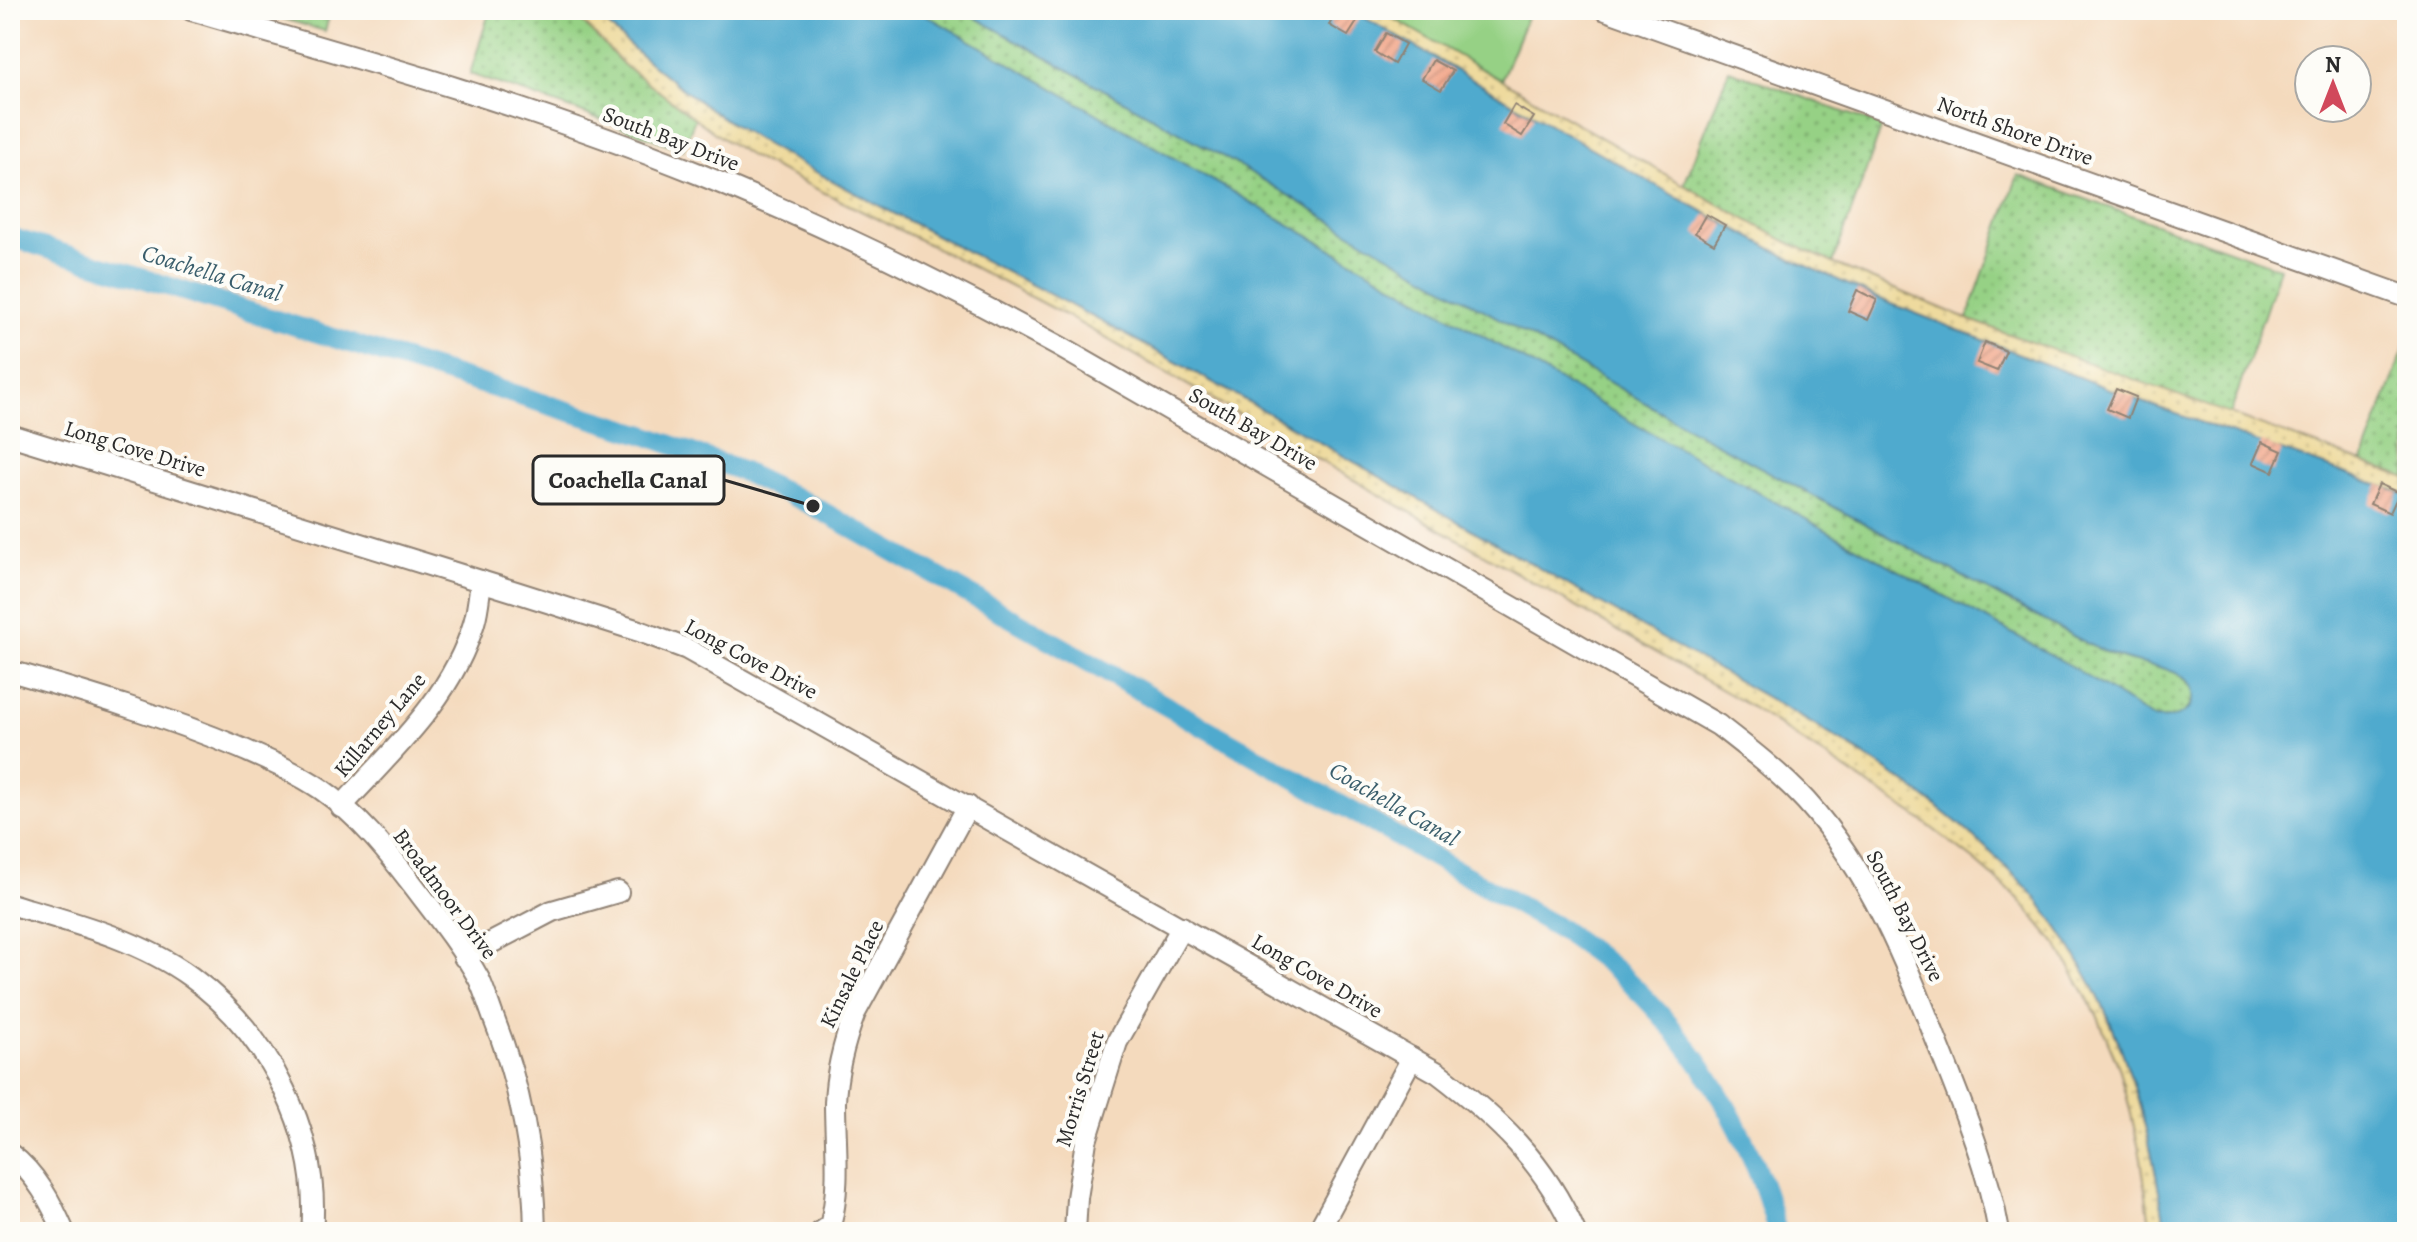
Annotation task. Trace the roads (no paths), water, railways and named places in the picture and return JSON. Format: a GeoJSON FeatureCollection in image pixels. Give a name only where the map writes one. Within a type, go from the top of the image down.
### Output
{"type":"FeatureCollection","features":[{"type":"Feature","properties":{"kind":"street","name":"South Bay Drive"},"geometry":{"type":"LineString","coordinates":[[191,10],[469,91],[699,174],[839,234],[1060,347],[1718,725],[1776,771],[1806,802],[1861,876],[1904,959],[1974,1135],[1999,1232]]}},
{"type":"Feature","properties":{"kind":"street","name":"North Shore Drive"},"geometry":{"type":"LineString","coordinates":[[1606,10],[2407,297]]}},
{"type":"Feature","properties":{"kind":"street","name":"Long Cove Drive"},"geometry":{"type":"LineString","coordinates":[[10,435],[481,581],[687,649],[1438,1073],[1510,1133],[1541,1170],[1575,1232]]}},
{"type":"Feature","properties":{"kind":"street","name":"Killarney Lane"},"geometry":{"type":"LineString","coordinates":[[341,807],[429,710],[455,668],[474,624],[481,581]]}},
{"type":"Feature","properties":{"kind":"street","name":"Broadmoor Drive"},"geometry":{"type":"LineString","coordinates":[[10,671],[205,734],[285,769],[321,789],[363,826],[400,867],[480,980],[505,1046],[526,1126],[534,1188],[535,1232]]}},
{"type":"Feature","properties":{"kind":"street","name":"Kinsale Place"},"geometry":{"type":"LineString","coordinates":[[825,1229],[836,1203],[835,1100],[844,1042],[855,1013],[968,806]]}},
{"type":"Feature","properties":{"kind":"street"},"geometry":{"type":"LineString","coordinates":[[464,957],[552,911],[618,892]]}},
{"type":"Feature","properties":{"kind":"street"},"geometry":{"type":"LineString","coordinates":[[10,904],[94,928],[154,956],[191,977],[255,1040],[281,1082],[304,1139],[314,1216],[312,1232]]}},
{"type":"Feature","properties":{"kind":"street","name":"Morris Street"},"geometry":{"type":"LineString","coordinates":[[1075,1232],[1086,1141],[1117,1042],[1182,927]]}},
{"type":"Feature","properties":{"kind":"street"},"geometry":{"type":"LineString","coordinates":[[1322,1224],[1412,1058]]}},
{"type":"Feature","properties":{"kind":"street"},"geometry":{"type":"LineString","coordinates":[[10,1154],[19,1160],[52,1203],[64,1232]]}},
{"type":"Feature","properties":{"kind":"water"},"geometry":{"type":"Polygon","coordinates":[[[592,10],[917,10],[1640,427],[2071,666],[2153,718],[2180,715],[2188,709],[2193,695],[2187,680],[2171,671],[2123,658],[2088,644],[1706,438],[1245,169],[962,10],[1351,10],[1787,257],[1889,303],[2145,403],[2407,495],[2407,1232],[2166,1232],[2138,1098],[2107,1015],[2087,975],[2064,936],[2028,888],[1964,828],[1925,797],[1844,742],[1300,431],[1151,348],[765,144],[670,79],[592,10]]]}},
{"type":"Feature","properties":{"kind":"waterway","name":"Coachella Canal"},"geometry":{"type":"LineString","coordinates":[[10,237],[645,435],[741,471],[813,506],[1562,930],[1599,957],[1659,1013],[1703,1069],[1740,1131],[1755,1164],[1777,1232]]}},
{"type":"Feature","properties":{"kind":"place","name":"Coachella Canal"},"geometry":{"type":"Point","coordinates":[813,506]}}]}
